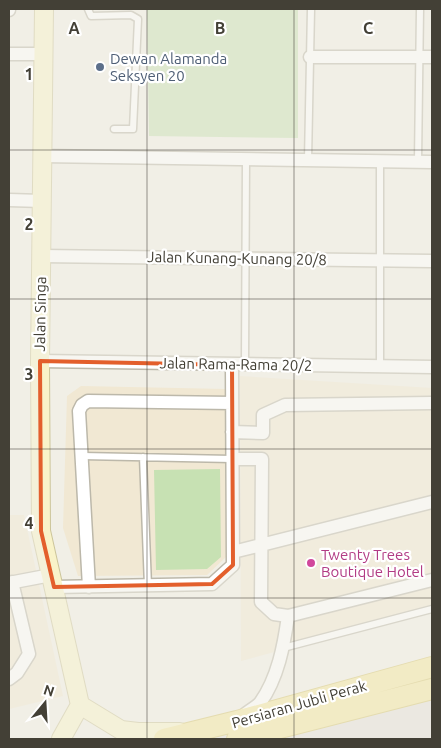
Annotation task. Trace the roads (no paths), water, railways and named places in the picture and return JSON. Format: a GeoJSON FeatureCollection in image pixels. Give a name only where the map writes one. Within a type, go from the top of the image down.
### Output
{"type":"FeatureCollection","features":[{"type":"Feature","properties":{"kind":"main road","name":"Persiaran Jubli Perak"},"geometry":{"type":"LineString","coordinates":[[237,730],[432,667]]}},
{"type":"Feature","properties":{"kind":"main road","name":"Persiaran Jubli Perak"},"geometry":{"type":"LineString","coordinates":[[164,739],[194,732],[237,730],[431,690]]}},
{"type":"Feature","properties":{"kind":"street","name":"Jalan Singa"},"geometry":{"type":"LineString","coordinates":[[44,9],[40,361],[41,531],[80,705]]}},
{"type":"Feature","properties":{"kind":"street"},"geometry":{"type":"LineString","coordinates":[[9,54],[43,54]]}},
{"type":"Feature","properties":{"kind":"street"},"geometry":{"type":"LineString","coordinates":[[310,57],[426,57]]}},
{"type":"Feature","properties":{"kind":"street"},"geometry":{"type":"LineString","coordinates":[[42,156],[432,162]]}},
{"type":"Feature","properties":{"kind":"street"},"geometry":{"type":"LineString","coordinates":[[9,200],[42,201]]}},
{"type":"Feature","properties":{"kind":"street","name":"Jalan Kunang-Kunang 20/8"},"geometry":{"type":"LineString","coordinates":[[41,256],[432,261]]}},
{"type":"Feature","properties":{"kind":"street","name":"Jalan Rama-Rama 20/2"},"geometry":{"type":"LineString","coordinates":[[40,361],[432,367]]}},
{"type":"Feature","properties":{"kind":"street"},"geometry":{"type":"LineString","coordinates":[[9,679],[17,673],[28,654],[12,598],[10,582],[52,581],[89,587],[212,584],[233,565],[232,364]]}},
{"type":"Feature","properties":{"kind":"street"},"geometry":{"type":"LineString","coordinates":[[89,587],[79,411],[82,405],[88,401],[232,403]]}},
{"type":"Feature","properties":{"kind":"street"},"geometry":{"type":"LineString","coordinates":[[232,432],[263,433],[263,416],[285,405],[432,403]]}},
{"type":"Feature","properties":{"kind":"street"},"geometry":{"type":"LineString","coordinates":[[232,459],[262,459],[260,602],[274,614],[288,616],[432,580]]}},
{"type":"Feature","properties":{"kind":"street"},"geometry":{"type":"LineString","coordinates":[[233,552],[432,502]]}},
{"type":"Feature","properties":{"kind":"street"},"geometry":{"type":"LineString","coordinates":[[237,730],[259,704],[272,681],[283,648],[288,616]]}},
{"type":"Feature","properties":{"kind":"street"},"geometry":{"type":"LineString","coordinates":[[61,739],[80,705],[121,730],[138,732],[194,732]]}},
{"type":"Feature","properties":{"kind":"lane"},"geometry":{"type":"LineString","coordinates":[[88,9],[91,16],[131,15],[138,19],[133,130],[114,129]]}},
{"type":"Feature","properties":{"kind":"lane"},"geometry":{"type":"LineString","coordinates":[[308,160],[311,9]]}},
{"type":"Feature","properties":{"kind":"lane"},"geometry":{"type":"LineString","coordinates":[[418,161],[426,57],[420,9]]}},
{"type":"Feature","properties":{"kind":"lane"},"geometry":{"type":"LineString","coordinates":[[245,365],[246,159]]}},
{"type":"Feature","properties":{"kind":"lane"},"geometry":{"type":"LineString","coordinates":[[380,161],[380,366]]}},
{"type":"Feature","properties":{"kind":"lane"},"geometry":{"type":"LineString","coordinates":[[82,456],[232,459]]}},
{"type":"Feature","properties":{"kind":"lane"},"geometry":{"type":"LineString","coordinates":[[143,457],[148,586]]}},
{"type":"Feature","properties":{"kind":"lane"},"geometry":{"type":"LineString","coordinates":[[283,648],[432,609]]}},
{"type":"Feature","properties":{"kind":"place","name":"Dewan Alamanda Seksyen 20"},"geometry":{"type":"Point","coordinates":[100,67]}},
{"type":"Feature","properties":{"kind":"place","name":"Twenty Trees Boutique Hotel"},"geometry":{"type":"Point","coordinates":[311,563]}}]}
